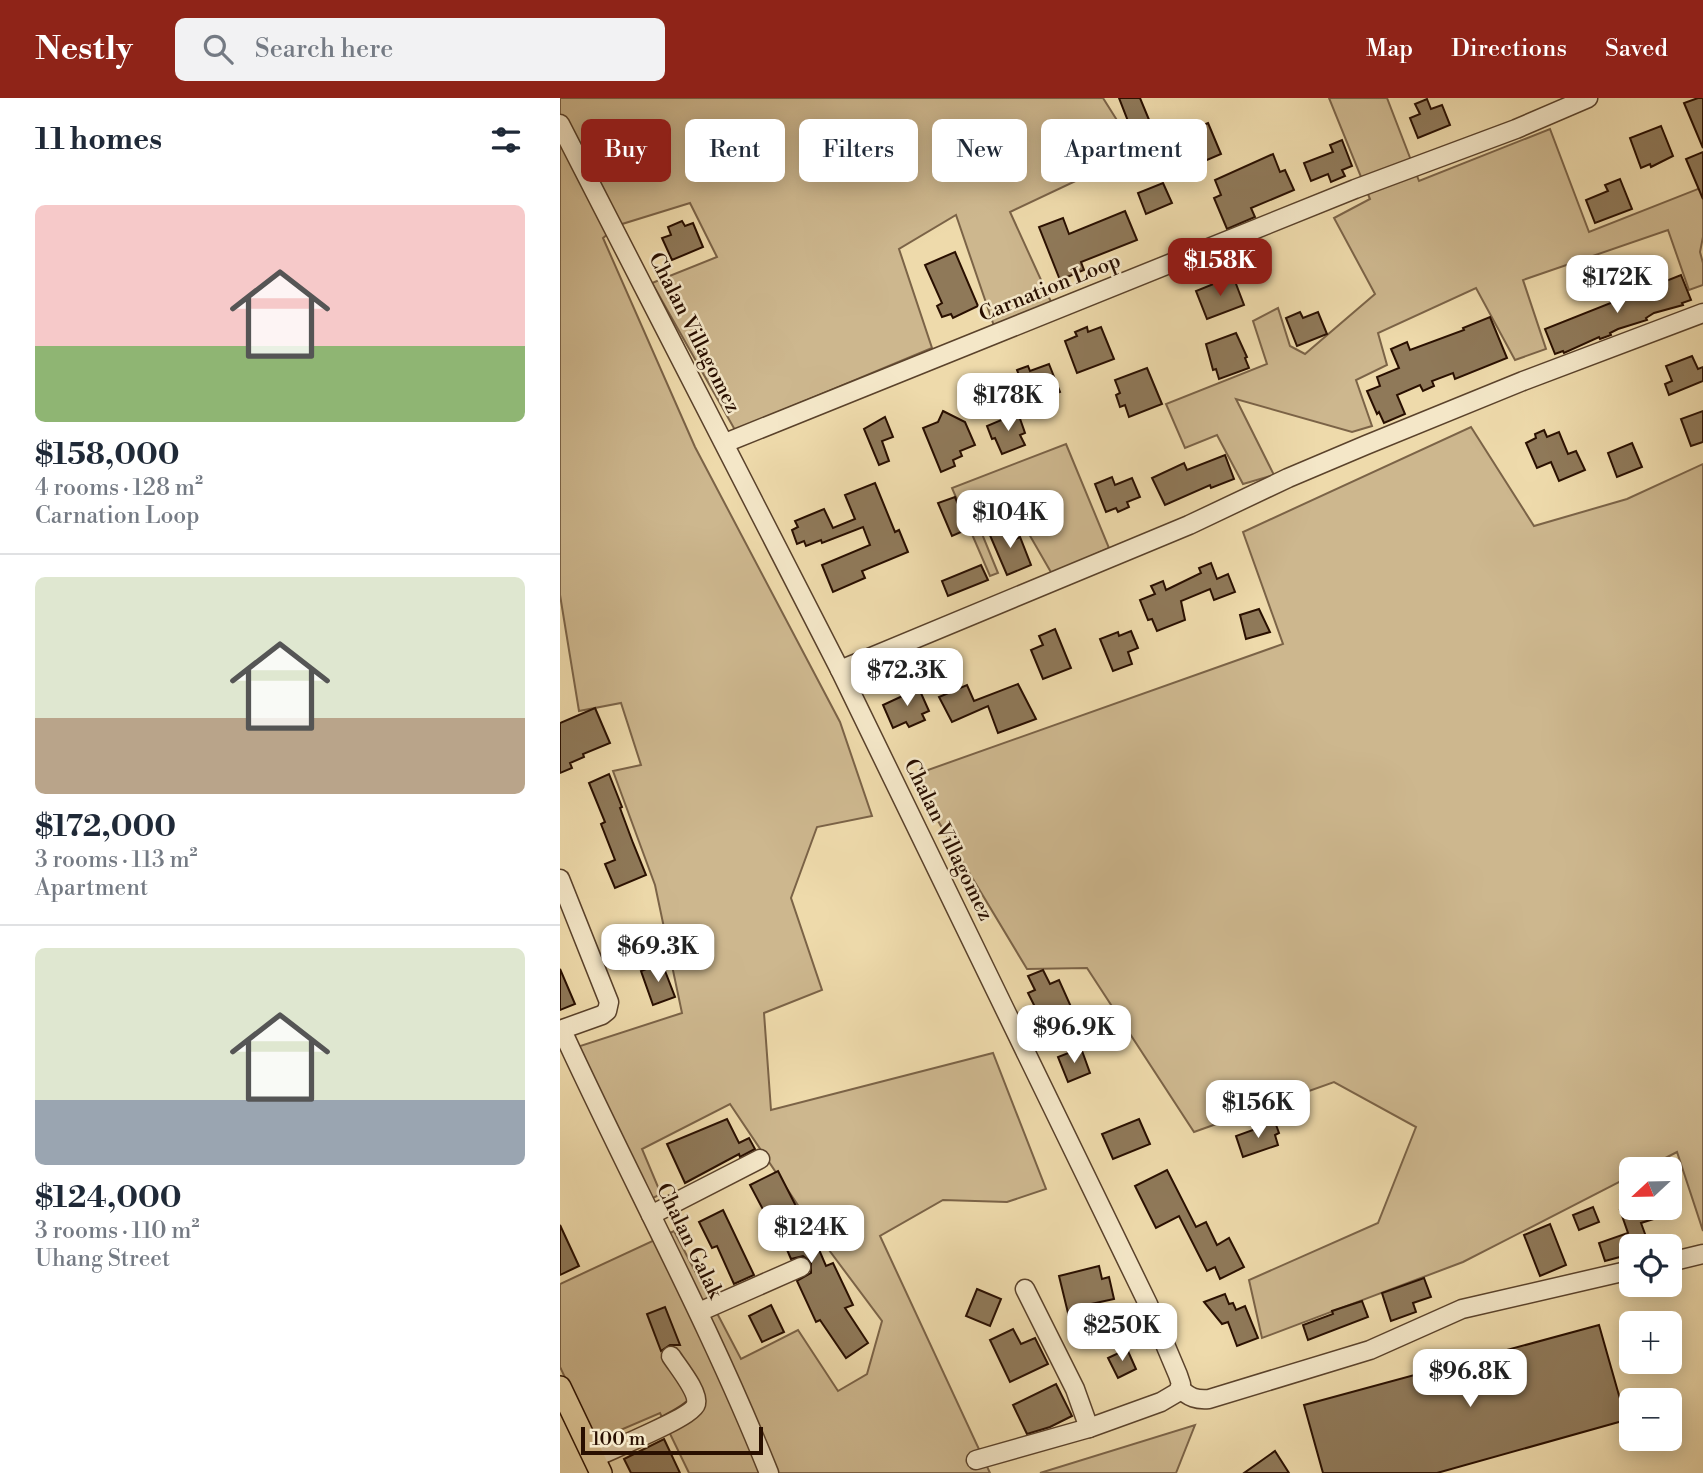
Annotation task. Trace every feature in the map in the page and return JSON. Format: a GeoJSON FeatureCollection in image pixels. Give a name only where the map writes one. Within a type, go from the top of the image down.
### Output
{"type":"FeatureCollection","features":[{"type":"Feature","properties":{"kind":"main road"},"geometry":{"type":"LineString","coordinates":[[560,1387],[598,1465]]}},
{"type":"Feature","properties":{"kind":"street","name":"Carnation Loop"},"geometry":{"type":"LineString","coordinates":[[725,443],[1355,189],[1517,129],[1588,98]]}},
{"type":"Feature","properties":{"kind":"street","name":"Chalan Villagomez"},"geometry":{"type":"LineString","coordinates":[[560,124],[840,670],[1148,1304],[1178,1375],[1180,1388]]}},
{"type":"Feature","properties":{"kind":"street"},"geometry":{"type":"LineString","coordinates":[[840,670],[1189,525],[1288,478],[1523,380],[1703,313]]}},
{"type":"Feature","properties":{"kind":"street"},"geometry":{"type":"LineString","coordinates":[[560,878],[609,1002],[607,1011],[602,1015],[560,1032]]}},
{"type":"Feature","properties":{"kind":"street","name":"Chalan Galak"},"geometry":{"type":"LineString","coordinates":[[560,1032],[568,1043],[730,1377],[769,1473]]}},
{"type":"Feature","properties":{"kind":"street"},"geometry":{"type":"LineString","coordinates":[[650,1215],[760,1159]]}},
{"type":"Feature","properties":{"kind":"street"},"geometry":{"type":"LineString","coordinates":[[1682,1259],[1703,1254]]}},
{"type":"Feature","properties":{"kind":"street"},"geometry":{"type":"LineString","coordinates":[[699,1312],[801,1267]]}},
{"type":"Feature","properties":{"kind":"street"},"geometry":{"type":"LineString","coordinates":[[976,1460],[1089,1428],[1161,1402],[1180,1388],[1191,1397],[1209,1399],[1370,1350],[1462,1308],[1619,1273]]}},
{"type":"Feature","properties":{"kind":"street"},"geometry":{"type":"LineString","coordinates":[[1025,1289],[1075,1389],[1089,1428]]}},
{"type":"Feature","properties":{"kind":"street"},"geometry":{"type":"LineString","coordinates":[[598,1465],[694,1409],[696,1401],[693,1391],[671,1356]]}},
{"type":"Feature","properties":{"kind":"shaded area"},"geometry":{"type":"Polygon","coordinates":[[[560,98],[1103,98],[1116,119],[1041,119],[1041,182],[1074,182],[1010,212],[1052,304],[994,326],[956,215],[899,249],[932,348],[735,430],[652,283],[717,257],[690,203],[619,225],[603,238],[695,447],[840,722],[872,816],[817,827],[791,898],[822,990],[764,1013],[771,1110],[993,1053],[1046,1189],[1007,1202],[943,1200],[880,1236],[990,1473],[689,1473],[660,1413],[595,1441],[560,1367],[560,1284],[674,1231],[741,1359],[798,1330],[838,1391],[867,1374],[882,1321],[820,1238],[730,1104],[642,1149],[661,1194],[647,1201],[577,1047],[682,1013],[655,885],[613,771],[641,765],[621,703],[579,711],[560,595],[560,98]]]}},
{"type":"Feature","properties":{"kind":"shaded area"},"geometry":{"type":"Polygon","coordinates":[[[1329,98],[1387,98],[1419,181],[1550,129],[1589,232],[1703,187],[1703,237],[1700,252],[1703,285],[1689,290],[1668,230],[1523,280],[1546,349],[1515,360],[1476,288],[1378,333],[1387,365],[1356,380],[1372,426],[1352,432],[1236,399],[1274,475],[1243,484],[1217,435],[1185,448],[1166,404],[1267,364],[1253,321],[1278,308],[1290,346],[1305,354],[1375,294],[1334,218],[1370,199],[1329,98]]]}},
{"type":"Feature","properties":{"kind":"shaded area"},"geometry":{"type":"Polygon","coordinates":[[[1471,427],[1534,526],[1627,499],[1703,464],[1703,1231],[1682,1167],[1682,1157],[1679,1157],[1677,1152],[1667,1157],[1619,1157],[1619,1182],[1463,1262],[1262,1338],[1249,1280],[1378,1223],[1416,1127],[1334,1082],[1194,1132],[1087,968],[1027,969],[911,776],[1283,644],[1243,532],[1471,427]]]}},
{"type":"Feature","properties":{"kind":"shaded area"},"geometry":{"type":"Polygon","coordinates":[[[1066,444],[1109,548],[1052,574],[1007,496],[986,495],[971,507],[998,573],[990,576],[952,488],[1066,444]]]}},
{"type":"Feature","properties":{"kind":"shaded area"},"geometry":{"type":"Polygon","coordinates":[[[1195,1425],[1176,1473],[1040,1473],[1195,1425]]]}},
{"type":"Feature","properties":{"kind":"building"},"geometry":{"type":"Polygon","coordinates":[[[1119,98],[1140,98],[1149,119],[1127,119],[1119,98]]]}},
{"type":"Feature","properties":{"kind":"building"},"geometry":{"type":"Polygon","coordinates":[[[1703,98],[1703,148],[1684,103],[1703,98]]]}},
{"type":"Feature","properties":{"kind":"building"},"geometry":{"type":"Polygon","coordinates":[[[1427,99],[1431,109],[1442,105],[1450,125],[1418,138],[1410,118],[1420,114],[1415,104],[1427,99]]]}},
{"type":"Feature","properties":{"kind":"building"},"geometry":{"type":"Polygon","coordinates":[[[1207,123],[1221,154],[1207,160],[1207,123]]]}},
{"type":"Feature","properties":{"kind":"building"},"geometry":{"type":"Polygon","coordinates":[[[1661,126],[1673,156],[1651,167],[1650,164],[1641,168],[1630,138],[1661,126]]]}},
{"type":"Feature","properties":{"kind":"building"},"geometry":{"type":"Polygon","coordinates":[[[1342,140],[1352,166],[1342,170],[1345,176],[1331,182],[1328,174],[1311,181],[1304,163],[1333,152],[1330,145],[1342,140]]]}},
{"type":"Feature","properties":{"kind":"building"},"geometry":{"type":"Polygon","coordinates":[[[1703,152],[1703,199],[1686,159],[1703,152]]]}},
{"type":"Feature","properties":{"kind":"building"},"geometry":{"type":"Polygon","coordinates":[[[1273,154],[1280,172],[1285,170],[1294,190],[1251,208],[1255,217],[1227,229],[1214,198],[1221,195],[1215,180],[1273,154]]]}},
{"type":"Feature","properties":{"kind":"building"},"geometry":{"type":"Polygon","coordinates":[[[1620,179],[1632,209],[1595,223],[1586,200],[1608,191],[1605,185],[1620,179]]]}},
{"type":"Feature","properties":{"kind":"building"},"geometry":{"type":"Polygon","coordinates":[[[1163,183],[1172,203],[1146,214],[1138,193],[1163,183]]]}},
{"type":"Feature","properties":{"kind":"building"},"geometry":{"type":"Polygon","coordinates":[[[1125,211],[1137,240],[1081,262],[1084,270],[1060,280],[1039,227],[1063,218],[1069,234],[1125,211]]]}},
{"type":"Feature","properties":{"kind":"building"},"geometry":{"type":"Polygon","coordinates":[[[682,221],[685,226],[693,223],[703,247],[672,260],[662,238],[671,235],[668,227],[682,221]]]}},
{"type":"Feature","properties":{"kind":"building"},"geometry":{"type":"Polygon","coordinates":[[[955,252],[978,306],[953,318],[951,314],[942,317],[937,306],[942,303],[925,265],[955,252]]]}},
{"type":"Feature","properties":{"kind":"building"},"geometry":{"type":"Polygon","coordinates":[[[1681,275],[1691,300],[1654,313],[1646,318],[1647,320],[1618,329],[1610,333],[1611,335],[1555,354],[1545,329],[1681,275]]]}},
{"type":"Feature","properties":{"kind":"building"},"geometry":{"type":"Polygon","coordinates":[[[1233,276],[1244,305],[1207,319],[1196,291],[1233,276]]]}},
{"type":"Feature","properties":{"kind":"building"},"geometry":{"type":"Polygon","coordinates":[[[1300,312],[1303,318],[1318,312],[1327,334],[1297,346],[1286,318],[1300,312]]]}},
{"type":"Feature","properties":{"kind":"building"},"geometry":{"type":"Polygon","coordinates":[[[1490,317],[1507,358],[1455,379],[1453,373],[1432,381],[1434,386],[1423,391],[1420,385],[1397,395],[1405,414],[1384,423],[1367,391],[1380,386],[1377,377],[1399,368],[1391,349],[1407,342],[1410,350],[1464,330],[1463,328],[1490,317]]]}},
{"type":"Feature","properties":{"kind":"building"},"geometry":{"type":"Polygon","coordinates":[[[1087,327],[1088,332],[1101,327],[1114,359],[1077,373],[1065,341],[1077,336],[1075,332],[1087,327]]]}},
{"type":"Feature","properties":{"kind":"building"},"geometry":{"type":"Polygon","coordinates":[[[1236,333],[1249,368],[1219,379],[1216,369],[1213,370],[1206,344],[1236,333]]]}},
{"type":"Feature","properties":{"kind":"building"},"geometry":{"type":"Polygon","coordinates":[[[1692,356],[1698,369],[1703,367],[1703,381],[1669,395],[1665,384],[1672,381],[1666,366],[1692,356]]]}},
{"type":"Feature","properties":{"kind":"building"},"geometry":{"type":"Polygon","coordinates":[[[1049,364],[1060,392],[1033,402],[1017,370],[1028,366],[1030,371],[1049,364]]]}},
{"type":"Feature","properties":{"kind":"building"},"geometry":{"type":"Polygon","coordinates":[[[1147,368],[1162,404],[1129,417],[1125,405],[1120,407],[1116,395],[1120,393],[1115,380],[1147,368]]]}},
{"type":"Feature","properties":{"kind":"building"},"geometry":{"type":"Polygon","coordinates":[[[943,411],[965,422],[975,445],[960,451],[962,456],[953,460],[955,466],[941,472],[923,428],[938,422],[943,411]]]}},
{"type":"Feature","properties":{"kind":"building"},"geometry":{"type":"Polygon","coordinates":[[[1703,411],[1703,442],[1691,446],[1681,419],[1703,411]]]}},
{"type":"Feature","properties":{"kind":"building"},"geometry":{"type":"Polygon","coordinates":[[[1018,413],[1025,433],[1020,435],[1025,445],[1002,454],[987,426],[1018,413]]]}},
{"type":"Feature","properties":{"kind":"building"},"geometry":{"type":"Polygon","coordinates":[[[885,417],[893,437],[882,441],[889,461],[879,465],[864,429],[885,417]]]}},
{"type":"Feature","properties":{"kind":"building"},"geometry":{"type":"Polygon","coordinates":[[[1544,430],[1547,437],[1559,432],[1568,454],[1576,451],[1585,470],[1559,481],[1551,462],[1537,468],[1526,443],[1544,430]]]}},
{"type":"Feature","properties":{"kind":"building"},"geometry":{"type":"Polygon","coordinates":[[[1632,443],[1642,467],[1617,477],[1608,453],[1632,443]]]}},
{"type":"Feature","properties":{"kind":"building"},"geometry":{"type":"Polygon","coordinates":[[[1225,455],[1234,479],[1211,488],[1210,485],[1165,505],[1152,478],[1184,463],[1187,470],[1225,455]]]}},
{"type":"Feature","properties":{"kind":"building"},"geometry":{"type":"Polygon","coordinates":[[[1112,477],[1115,485],[1132,478],[1140,497],[1127,502],[1129,507],[1118,512],[1116,508],[1106,512],[1095,484],[1112,477]]]}},
{"type":"Feature","properties":{"kind":"building"},"geometry":{"type":"Polygon","coordinates":[[[875,483],[895,532],[899,530],[908,552],[862,571],[865,578],[833,592],[822,565],[870,545],[863,527],[822,543],[821,540],[806,546],[804,541],[797,544],[792,530],[798,527],[795,521],[824,509],[833,528],[855,519],[845,495],[875,483]]]}},
{"type":"Feature","properties":{"kind":"building"},"geometry":{"type":"Polygon","coordinates":[[[955,497],[968,529],[952,536],[938,503],[955,497]]]}},
{"type":"Feature","properties":{"kind":"building"},"geometry":{"type":"Polygon","coordinates":[[[1008,525],[1014,540],[1020,537],[1031,565],[1007,575],[989,533],[1008,525]]]}},
{"type":"Feature","properties":{"kind":"building"},"geometry":{"type":"Polygon","coordinates":[[[1211,563],[1217,579],[1228,574],[1235,592],[1214,600],[1210,589],[1181,601],[1185,620],[1157,631],[1152,619],[1148,620],[1140,600],[1155,594],[1151,586],[1163,581],[1166,590],[1201,573],[1199,568],[1211,563]]]}},
{"type":"Feature","properties":{"kind":"building"},"geometry":{"type":"Polygon","coordinates":[[[981,565],[988,580],[948,596],[942,581],[981,565]]]}},
{"type":"Feature","properties":{"kind":"building"},"geometry":{"type":"Polygon","coordinates":[[[1259,609],[1270,632],[1246,639],[1240,615],[1259,609]]]}},
{"type":"Feature","properties":{"kind":"building"},"geometry":{"type":"Polygon","coordinates":[[[1055,629],[1071,668],[1043,679],[1031,650],[1043,645],[1039,636],[1055,629]]]}},
{"type":"Feature","properties":{"kind":"building"},"geometry":{"type":"Polygon","coordinates":[[[1131,631],[1138,648],[1128,652],[1132,664],[1113,671],[1100,639],[1118,632],[1119,636],[1131,631]]]}},
{"type":"Feature","properties":{"kind":"building"},"geometry":{"type":"Polygon","coordinates":[[[916,682],[929,711],[922,714],[925,720],[909,727],[906,722],[893,728],[883,705],[909,693],[906,686],[916,682]]]}},
{"type":"Feature","properties":{"kind":"building"},"geometry":{"type":"Polygon","coordinates":[[[1018,684],[1036,719],[998,733],[988,706],[952,722],[939,697],[967,685],[974,701],[1018,684]]]}},
{"type":"Feature","properties":{"kind":"building"},"geometry":{"type":"Polygon","coordinates":[[[595,708],[610,743],[583,754],[584,757],[570,763],[572,768],[560,773],[560,723],[595,708]]]}},
{"type":"Feature","properties":{"kind":"building"},"geometry":{"type":"Polygon","coordinates":[[[609,774],[646,875],[615,888],[605,864],[615,860],[601,824],[605,822],[589,783],[609,774]]]}},
{"type":"Feature","properties":{"kind":"building"},"geometry":{"type":"Polygon","coordinates":[[[662,963],[675,997],[653,1005],[641,971],[662,963]]]}},
{"type":"Feature","properties":{"kind":"building"},"geometry":{"type":"Polygon","coordinates":[[[560,969],[575,1004],[560,1010],[560,969]]]}},
{"type":"Feature","properties":{"kind":"building"},"geometry":{"type":"Polygon","coordinates":[[[1043,970],[1050,984],[1059,980],[1072,1009],[1043,1023],[1028,993],[1035,990],[1028,976],[1043,970]]]}},
{"type":"Feature","properties":{"kind":"building"},"geometry":{"type":"Polygon","coordinates":[[[1081,1048],[1090,1073],[1068,1082],[1058,1057],[1081,1048]]]}},
{"type":"Feature","properties":{"kind":"building"},"geometry":{"type":"Polygon","coordinates":[[[727,1119],[739,1143],[749,1138],[755,1149],[740,1157],[739,1154],[685,1183],[667,1144],[727,1119]]]}},
{"type":"Feature","properties":{"kind":"building"},"geometry":{"type":"Polygon","coordinates":[[[1139,1119],[1150,1144],[1113,1159],[1102,1134],[1139,1119]]]}},
{"type":"Feature","properties":{"kind":"building"},"geometry":{"type":"Polygon","coordinates":[[[1275,1122],[1279,1133],[1275,1135],[1278,1145],[1243,1157],[1236,1136],[1275,1122]]]}},
{"type":"Feature","properties":{"kind":"building"},"geometry":{"type":"Polygon","coordinates":[[[1167,1170],[1196,1227],[1206,1222],[1217,1245],[1229,1238],[1244,1267],[1220,1279],[1215,1267],[1207,1271],[1179,1216],[1156,1228],[1135,1186],[1167,1170]]]}},
{"type":"Feature","properties":{"kind":"building"},"geometry":{"type":"Polygon","coordinates":[[[778,1171],[799,1212],[802,1210],[826,1266],[833,1263],[853,1305],[845,1308],[868,1343],[846,1358],[820,1320],[816,1322],[797,1281],[811,1273],[811,1262],[803,1256],[791,1259],[773,1217],[768,1219],[750,1185],[778,1171]]]}},
{"type":"Feature","properties":{"kind":"building"},"geometry":{"type":"Polygon","coordinates":[[[1593,1207],[1599,1222],[1579,1230],[1573,1215],[1593,1207]]]}},
{"type":"Feature","properties":{"kind":"building"},"geometry":{"type":"Polygon","coordinates":[[[723,1210],[754,1275],[734,1284],[717,1246],[712,1248],[699,1222],[723,1210]]]}},
{"type":"Feature","properties":{"kind":"building"},"geometry":{"type":"Polygon","coordinates":[[[1623,1220],[1650,1220],[1641,1223],[1645,1234],[1625,1234],[1628,1233],[1623,1220]]]}},
{"type":"Feature","properties":{"kind":"building"},"geometry":{"type":"Polygon","coordinates":[[[1550,1224],[1566,1265],[1540,1276],[1524,1235],[1550,1224]]]}},
{"type":"Feature","properties":{"kind":"building"},"geometry":{"type":"Polygon","coordinates":[[[560,1225],[579,1266],[560,1275],[560,1225]]]}},
{"type":"Feature","properties":{"kind":"building"},"geometry":{"type":"Polygon","coordinates":[[[1619,1236],[1619,1257],[1605,1261],[1599,1243],[1619,1236]]]}},
{"type":"Feature","properties":{"kind":"building"},"geometry":{"type":"Polygon","coordinates":[[[1099,1266],[1102,1279],[1109,1277],[1114,1299],[1091,1304],[1093,1311],[1069,1317],[1059,1276],[1099,1266]]]}},
{"type":"Feature","properties":{"kind":"building"},"geometry":{"type":"Polygon","coordinates":[[[1424,1278],[1431,1297],[1413,1303],[1416,1312],[1391,1321],[1382,1293],[1424,1278]]]}},
{"type":"Feature","properties":{"kind":"building"},"geometry":{"type":"Polygon","coordinates":[[[977,1289],[1001,1299],[990,1326],[966,1316],[977,1289]]]}},
{"type":"Feature","properties":{"kind":"building"},"geometry":{"type":"Polygon","coordinates":[[[1225,1294],[1229,1304],[1233,1303],[1236,1310],[1245,1306],[1258,1338],[1237,1346],[1228,1322],[1222,1324],[1204,1302],[1225,1294]]]}},
{"type":"Feature","properties":{"kind":"building"},"geometry":{"type":"Polygon","coordinates":[[[1362,1301],[1368,1317],[1308,1340],[1303,1325],[1362,1301]]]}},
{"type":"Feature","properties":{"kind":"building"},"geometry":{"type":"Polygon","coordinates":[[[771,1305],[784,1332],[762,1342],[749,1316],[771,1305]]]}},
{"type":"Feature","properties":{"kind":"building"},"geometry":{"type":"Polygon","coordinates":[[[665,1307],[680,1345],[670,1345],[661,1351],[647,1314],[665,1307]]]}},
{"type":"Feature","properties":{"kind":"building"},"geometry":{"type":"Polygon","coordinates":[[[1599,1325],[1619,1395],[1619,1422],[1437,1473],[1323,1473],[1304,1405],[1599,1325]]]}},
{"type":"Feature","properties":{"kind":"building"},"geometry":{"type":"Polygon","coordinates":[[[1013,1329],[1021,1344],[1035,1338],[1048,1364],[1010,1382],[990,1340],[1013,1329]]]}},
{"type":"Feature","properties":{"kind":"building"},"geometry":{"type":"Polygon","coordinates":[[[1127,1349],[1136,1369],[1118,1378],[1108,1358],[1127,1349]]]}},
{"type":"Feature","properties":{"kind":"building"},"geometry":{"type":"Polygon","coordinates":[[[1056,1384],[1072,1416],[1027,1434],[1013,1405],[1056,1384]]]}},
{"type":"Feature","properties":{"kind":"building"},"geometry":{"type":"Polygon","coordinates":[[[664,1439],[680,1473],[631,1473],[624,1459],[664,1439]]]}},
{"type":"Feature","properties":{"kind":"building"},"geometry":{"type":"Polygon","coordinates":[[[1275,1451],[1289,1473],[1244,1473],[1275,1451]]]}}]}
